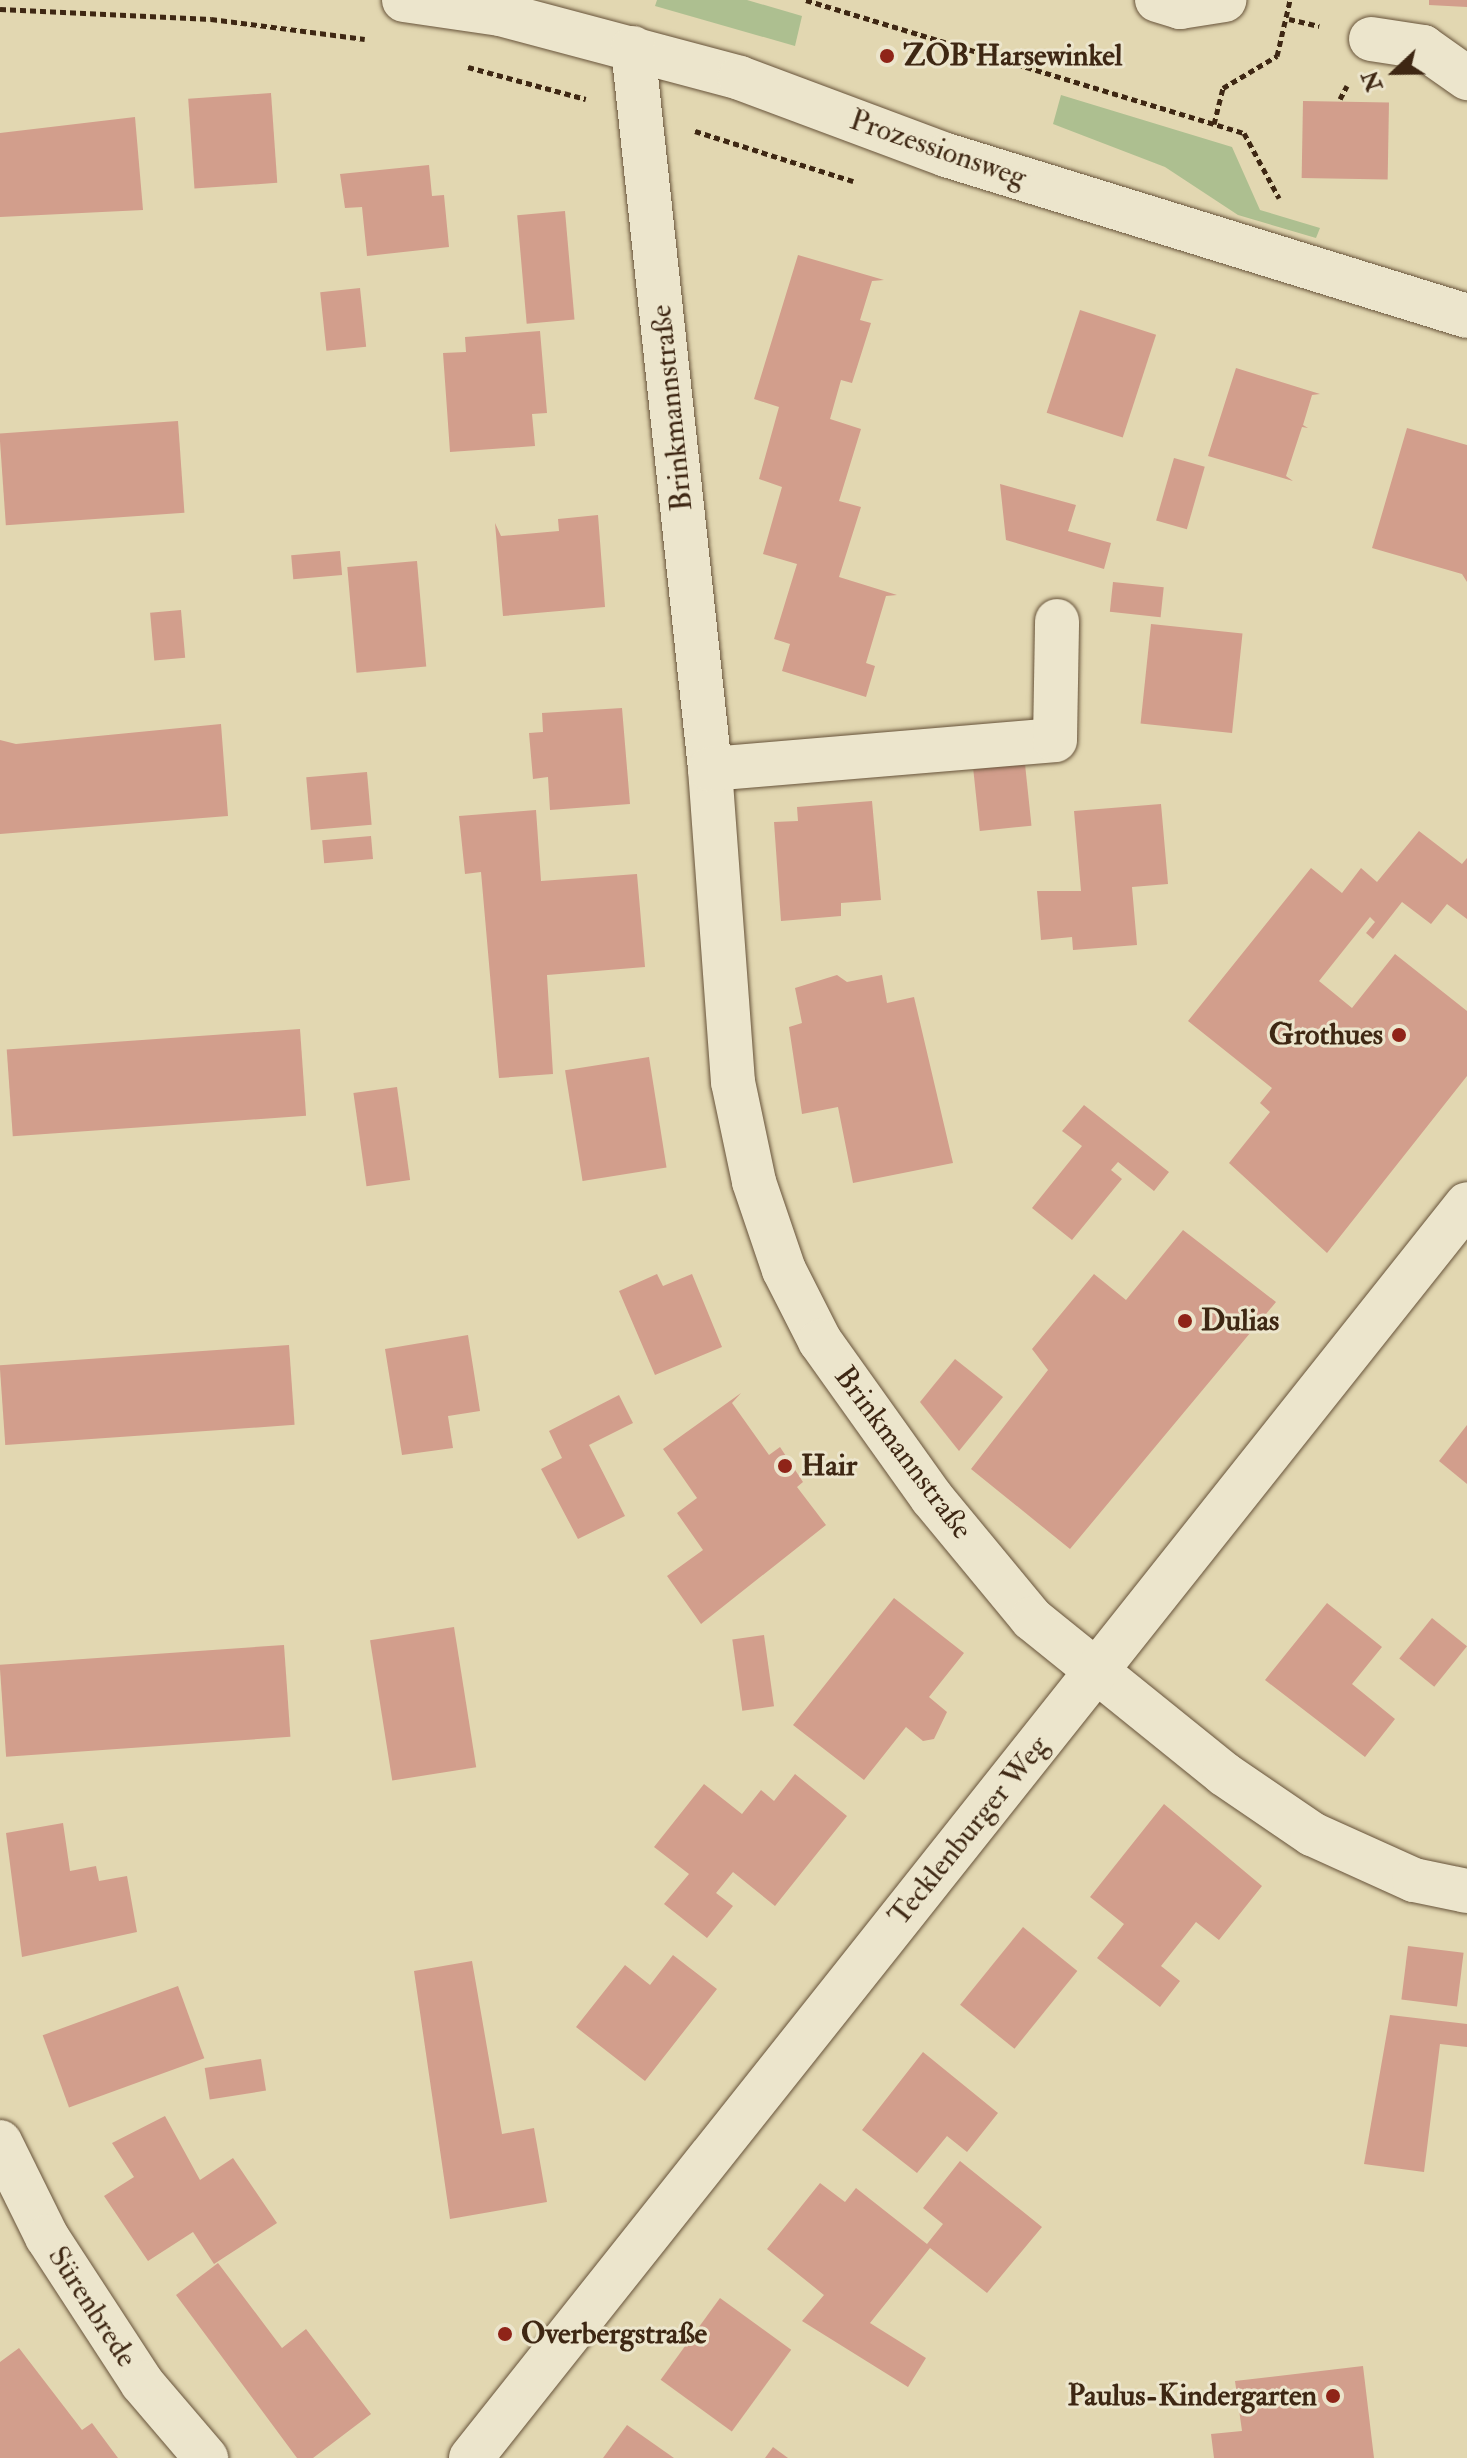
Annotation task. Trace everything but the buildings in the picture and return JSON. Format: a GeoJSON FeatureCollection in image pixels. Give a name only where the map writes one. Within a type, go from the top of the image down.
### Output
{"type":"FeatureCollection","features":[{"type":"Feature","properties":{"kind":"street","name":"Prozessionsweg"},"geometry":{"type":"LineString","coordinates":[[404,0],[500,14],[740,78],[946,155],[1465,310]]}},
{"type":"Feature","properties":{"kind":"street"},"geometry":{"type":"LineString","coordinates":[[1157,0],[1180,7],[1224,0]]}},
{"type":"Feature","properties":{"kind":"street"},"geometry":{"type":"LineString","coordinates":[[1371,39],[1423,47],[1467,78]]}},
{"type":"Feature","properties":{"kind":"street","name":"Brinkmannstraße"},"geometry":{"type":"LineString","coordinates":[[633,48],[710,769],[733,1082],[754,1182],[784,1270],[820,1341],[932,1498],[1032,1619],[1096,1673],[1312,1834],[1414,1880],[1467,1891]]}},
{"type":"Feature","properties":{"kind":"street"},"geometry":{"type":"LineString","coordinates":[[710,769],[1055,740],[1057,621]]}},
{"type":"Feature","properties":{"kind":"street","name":"Tecklenburger Weg"},"geometry":{"type":"LineString","coordinates":[[471,2458],[1467,1204]]}},
{"type":"Feature","properties":{"kind":"street","name":"Sürenbrede"},"geometry":{"type":"LineString","coordinates":[[0,2142],[47,2237],[142,2383],[206,2458]]}},
{"type":"Feature","properties":{"kind":"path"},"geometry":{"type":"LineString","coordinates":[[806,0],[1244,133],[1274,196],[1289,201]]}},
{"type":"Feature","properties":{"kind":"path"},"geometry":{"type":"LineString","coordinates":[[1214,124],[1223,88],[1277,56],[1290,0]]}},
{"type":"Feature","properties":{"kind":"path"},"geometry":{"type":"LineString","coordinates":[[0,9],[211,19],[372,41]]}},
{"type":"Feature","properties":{"kind":"path"},"geometry":{"type":"LineString","coordinates":[[461,65],[640,113],[867,186]]}},
{"type":"Feature","properties":{"kind":"green space"},"geometry":{"type":"Polygon","coordinates":[[[657,0],[747,0],[802,16],[795,46],[655,6],[657,0]]]}},
{"type":"Feature","properties":{"kind":"green space"},"geometry":{"type":"Polygon","coordinates":[[[1061,95],[1232,147],[1260,210],[1320,228],[1316,238],[1238,215],[1165,167],[1053,124],[1061,95]]]}},
{"type":"Feature","properties":{"kind":"place","name":"ZOB Harsewinkel"},"geometry":{"type":"Point","coordinates":[887,56]}},
{"type":"Feature","properties":{"kind":"place","name":"Grothues"},"geometry":{"type":"Point","coordinates":[1399,1035]}},
{"type":"Feature","properties":{"kind":"place","name":"Dulias"},"geometry":{"type":"Point","coordinates":[1185,1321]}},
{"type":"Feature","properties":{"kind":"place","name":"Hair"},"geometry":{"type":"Point","coordinates":[785,1466]}},
{"type":"Feature","properties":{"kind":"place","name":"Overbergstraße"},"geometry":{"type":"Point","coordinates":[505,2334]}},
{"type":"Feature","properties":{"kind":"place","name":"Paulus-Kindergarten"},"geometry":{"type":"Point","coordinates":[1333,2396]}}]}
